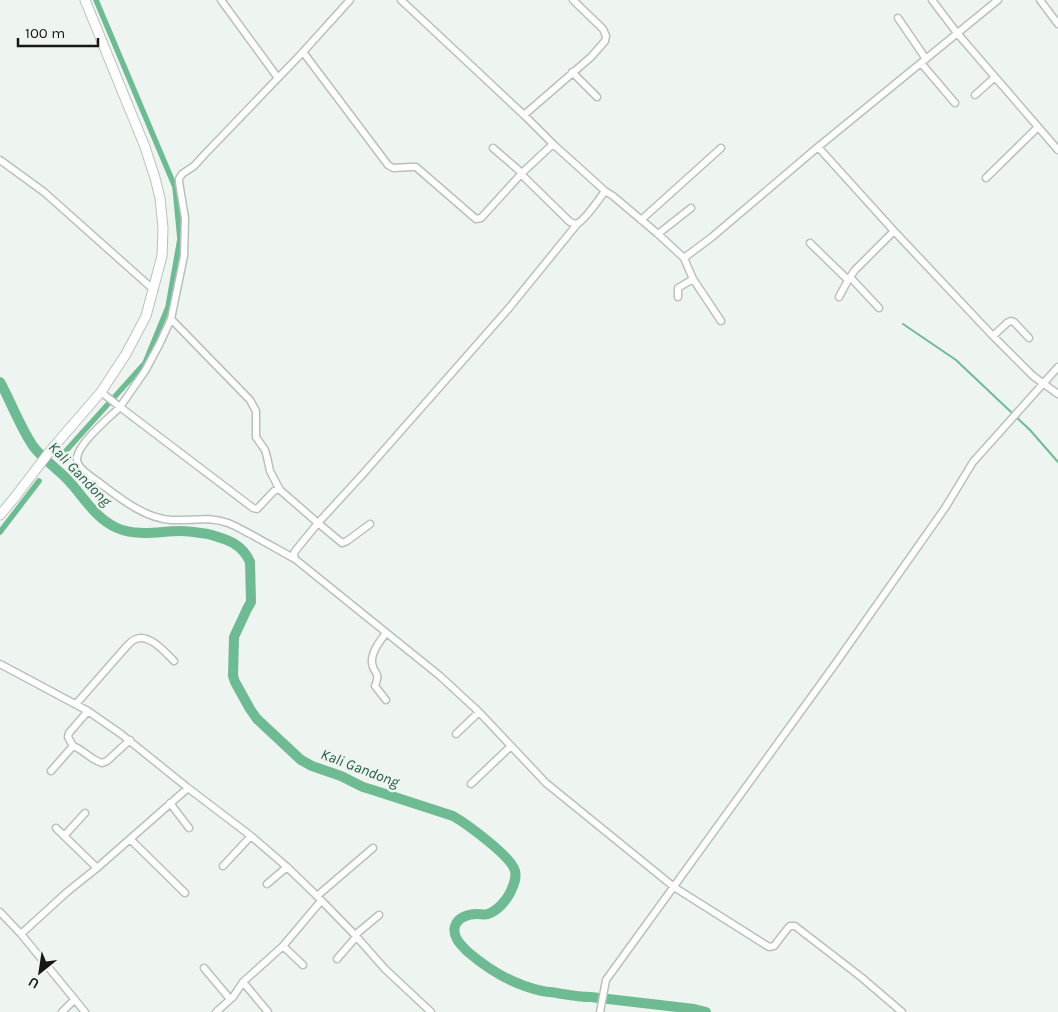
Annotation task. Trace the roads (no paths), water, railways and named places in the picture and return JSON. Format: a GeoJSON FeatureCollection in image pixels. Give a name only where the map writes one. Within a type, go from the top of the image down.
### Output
{"type":"FeatureCollection","features":[{"type":"Feature","properties":{"kind":"street"},"geometry":{"type":"LineString","coordinates":[[0,515],[50,451],[103,394],[146,316],[162,256],[163,228],[160,198],[155,178],[145,147],[85,0]]}},
{"type":"Feature","properties":{"kind":"street"},"geometry":{"type":"LineString","coordinates":[[221,0],[278,78]]}},
{"type":"Feature","properties":{"kind":"street"},"geometry":{"type":"LineString","coordinates":[[350,0],[200,160],[179,179],[185,218],[184,256],[171,319],[146,371],[87,440],[78,455],[78,463],[83,470],[120,498],[147,514],[169,520],[208,518],[228,523],[295,559],[440,676],[480,712],[546,783],[674,887],[768,947],[774,946],[790,926],[795,926],[861,977],[902,1012]]}},
{"type":"Feature","properties":{"kind":"street"},"geometry":{"type":"LineString","coordinates":[[401,0],[524,114],[553,144],[684,258],[692,278],[721,321]]}},
{"type":"Feature","properties":{"kind":"street"},"geometry":{"type":"LineString","coordinates":[[524,114],[594,53],[605,41],[606,36],[603,29],[572,0]]}},
{"type":"Feature","properties":{"kind":"street"},"geometry":{"type":"LineString","coordinates":[[932,0],[956,33],[1058,150]]}},
{"type":"Feature","properties":{"kind":"street"},"geometry":{"type":"LineString","coordinates":[[684,258],[712,237],[818,147],[998,0]]}},
{"type":"Feature","properties":{"kind":"street"},"geometry":{"type":"LineString","coordinates":[[1040,0],[1058,24]]}},
{"type":"Feature","properties":{"kind":"street"},"geometry":{"type":"LineString","coordinates":[[898,18],[923,61],[955,103]]}},
{"type":"Feature","properties":{"kind":"street"},"geometry":{"type":"LineString","coordinates":[[303,52],[388,165],[393,168],[416,168],[476,219],[481,218],[521,173],[553,144]]}},
{"type":"Feature","properties":{"kind":"street"},"geometry":{"type":"LineString","coordinates":[[572,72],[597,97]]}},
{"type":"Feature","properties":{"kind":"street"},"geometry":{"type":"LineString","coordinates":[[976,95],[995,77]]}},
{"type":"Feature","properties":{"kind":"street"},"geometry":{"type":"LineString","coordinates":[[986,178],[1038,127]]}},
{"type":"Feature","properties":{"kind":"street"},"geometry":{"type":"LineString","coordinates":[[818,147],[993,336],[1033,376],[1058,394]]}},
{"type":"Feature","properties":{"kind":"street"},"geometry":{"type":"LineString","coordinates":[[493,148],[570,222],[578,223]]}},
{"type":"Feature","properties":{"kind":"street"},"geometry":{"type":"LineString","coordinates":[[641,220],[721,148]]}},
{"type":"Feature","properties":{"kind":"street"},"geometry":{"type":"LineString","coordinates":[[0,160],[44,192],[154,290]]}},
{"type":"Feature","properties":{"kind":"street"},"geometry":{"type":"LineString","coordinates":[[295,559],[294,553],[318,523],[509,308],[605,191]]}},
{"type":"Feature","properties":{"kind":"street"},"geometry":{"type":"LineString","coordinates":[[658,234],[691,208]]}},
{"type":"Feature","properties":{"kind":"street"},"geometry":{"type":"LineString","coordinates":[[839,297],[855,270],[894,231]]}},
{"type":"Feature","properties":{"kind":"street"},"geometry":{"type":"LineString","coordinates":[[810,243],[879,308]]}},
{"type":"Feature","properties":{"kind":"street"},"geometry":{"type":"LineString","coordinates":[[678,297],[678,288],[692,278]]}},
{"type":"Feature","properties":{"kind":"street"},"geometry":{"type":"LineString","coordinates":[[171,319],[250,400],[256,411],[256,437],[265,450],[270,470],[280,490],[342,544],[370,524]]}},
{"type":"Feature","properties":{"kind":"street"},"geometry":{"type":"LineString","coordinates":[[993,336],[1011,321],[1030,338]]}},
{"type":"Feature","properties":{"kind":"street"},"geometry":{"type":"LineString","coordinates":[[600,1012],[606,980],[833,667],[945,508],[973,462],[1058,367]]}},
{"type":"Feature","properties":{"kind":"street"},"geometry":{"type":"LineString","coordinates":[[103,394],[253,508],[258,509],[274,491],[280,490]]}},
{"type":"Feature","properties":{"kind":"street"},"geometry":{"type":"LineString","coordinates":[[386,633],[377,647],[372,660],[372,666],[378,675],[375,686],[386,700]]}},
{"type":"Feature","properties":{"kind":"street"},"geometry":{"type":"LineString","coordinates":[[76,704],[133,640],[138,638],[149,640],[174,661]]}},
{"type":"Feature","properties":{"kind":"street"},"geometry":{"type":"LineString","coordinates":[[0,664],[88,711],[130,740],[188,788],[251,836],[319,898],[385,969],[431,1012]]}},
{"type":"Feature","properties":{"kind":"street"},"geometry":{"type":"LineString","coordinates":[[88,711],[69,733],[68,738],[73,746],[82,750],[97,762],[102,763],[107,761],[130,740]]}},
{"type":"Feature","properties":{"kind":"street"},"geometry":{"type":"LineString","coordinates":[[456,734],[480,712]]}},
{"type":"Feature","properties":{"kind":"street"},"geometry":{"type":"LineString","coordinates":[[51,771],[73,746]]}},
{"type":"Feature","properties":{"kind":"street"},"geometry":{"type":"LineString","coordinates":[[471,784],[510,746]]}},
{"type":"Feature","properties":{"kind":"street"},"geometry":{"type":"LineString","coordinates":[[21,934],[188,788]]}},
{"type":"Feature","properties":{"kind":"street"},"geometry":{"type":"LineString","coordinates":[[170,803],[189,828]]}},
{"type":"Feature","properties":{"kind":"street"},"geometry":{"type":"LineString","coordinates":[[64,836],[85,813]]}},
{"type":"Feature","properties":{"kind":"street"},"geometry":{"type":"LineString","coordinates":[[56,828],[97,868]]}},
{"type":"Feature","properties":{"kind":"street"},"geometry":{"type":"LineString","coordinates":[[223,866],[251,836]]}},
{"type":"Feature","properties":{"kind":"street"},"geometry":{"type":"LineString","coordinates":[[130,839],[185,893]]}},
{"type":"Feature","properties":{"kind":"street"},"geometry":{"type":"LineString","coordinates":[[216,1012],[230,999],[243,982],[284,946],[319,898],[373,848]]}},
{"type":"Feature","properties":{"kind":"street"},"geometry":{"type":"LineString","coordinates":[[267,884],[287,867]]}},
{"type":"Feature","properties":{"kind":"street"},"geometry":{"type":"LineString","coordinates":[[0,912],[21,934],[85,1012]]}},
{"type":"Feature","properties":{"kind":"street"},"geometry":{"type":"LineString","coordinates":[[337,959],[356,936],[379,915]]}},
{"type":"Feature","properties":{"kind":"street"},"geometry":{"type":"LineString","coordinates":[[284,946],[303,965]]}},
{"type":"Feature","properties":{"kind":"street"},"geometry":{"type":"LineString","coordinates":[[204,968],[230,999]]}},
{"type":"Feature","properties":{"kind":"street"},"geometry":{"type":"LineString","coordinates":[[243,982],[268,1012]]}},
{"type":"Feature","properties":{"kind":"street"},"geometry":{"type":"LineString","coordinates":[[62,1012],[74,1000]]}},
{"type":"Feature","properties":{"kind":"street"},"geometry":{"type":"LineString","coordinates":[[418,1012],[424,1006]]}},
{"type":"Feature","properties":{"kind":"waterway"},"geometry":{"type":"LineString","coordinates":[[64,453],[145,363],[168,307],[180,239],[175,187],[96,0]]}},
{"type":"Feature","properties":{"kind":"waterway"},"geometry":{"type":"LineString","coordinates":[[903,324],[956,360],[1030,430],[1058,462]]}},
{"type":"Feature","properties":{"kind":"waterway","name":"Kali Gandong"},"geometry":{"type":"LineString","coordinates":[[0,382],[33,446],[66,478],[95,512],[109,524],[125,531],[133,532],[181,531],[208,534],[233,543],[243,550],[250,562],[251,602],[234,637],[233,676],[257,719],[301,760],[363,787],[453,816],[488,841],[512,865],[515,871],[514,882],[508,896],[501,905],[495,911],[488,914],[467,915],[456,923],[454,930],[456,937],[468,952],[502,976],[542,991],[706,1012]]}},
{"type":"Feature","properties":{"kind":"waterway"},"geometry":{"type":"LineString","coordinates":[[0,532],[39,481]]}}]}
